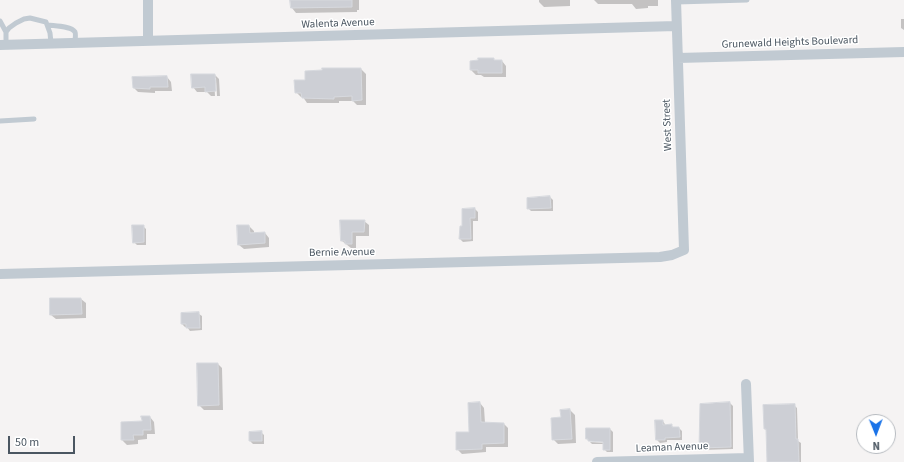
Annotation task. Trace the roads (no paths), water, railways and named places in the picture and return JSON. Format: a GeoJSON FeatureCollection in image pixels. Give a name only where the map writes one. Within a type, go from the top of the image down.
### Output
{"type":"FeatureCollection","features":[{"type":"Feature","properties":{"kind":"street"},"geometry":{"type":"LineString","coordinates":[[148,0],[148,41]]}},
{"type":"Feature","properties":{"kind":"street","name":"West Street"},"geometry":{"type":"LineString","coordinates":[[676,1],[684,250]]}},
{"type":"Feature","properties":{"kind":"street","name":"Walenta Avenue"},"geometry":{"type":"LineString","coordinates":[[3,45],[676,26]]}},
{"type":"Feature","properties":{"kind":"street","name":"Grunewald Heights Boulevard"},"geometry":{"type":"LineString","coordinates":[[678,58],[904,52]]}},
{"type":"Feature","properties":{"kind":"street","name":"Bernie Avenue"},"geometry":{"type":"LineString","coordinates":[[0,274],[660,258],[684,250]]}},
{"type":"Feature","properties":{"kind":"street"},"geometry":{"type":"LineString","coordinates":[[746,384],[748,460]]}},
{"type":"Feature","properties":{"kind":"street","name":"Leaman Avenue"},"geometry":{"type":"LineString","coordinates":[[597,462],[748,460]]}},
{"type":"Feature","properties":{"kind":"lane"},"geometry":{"type":"LineString","coordinates":[[676,1],[747,0]]}},
{"type":"Feature","properties":{"kind":"lane"},"geometry":{"type":"LineString","coordinates":[[3,45],[6,32],[9,28],[24,19],[30,18],[46,22],[48,25],[65,27],[73,30],[75,33],[76,42]]}},
{"type":"Feature","properties":{"kind":"lane"},"geometry":{"type":"LineString","coordinates":[[0,21],[6,32]]}},
{"type":"Feature","properties":{"kind":"lane"},"geometry":{"type":"LineString","coordinates":[[48,25],[51,43]]}},
{"type":"Feature","properties":{"kind":"lane"},"geometry":{"type":"LineString","coordinates":[[0,121],[34,119]]}}]}
